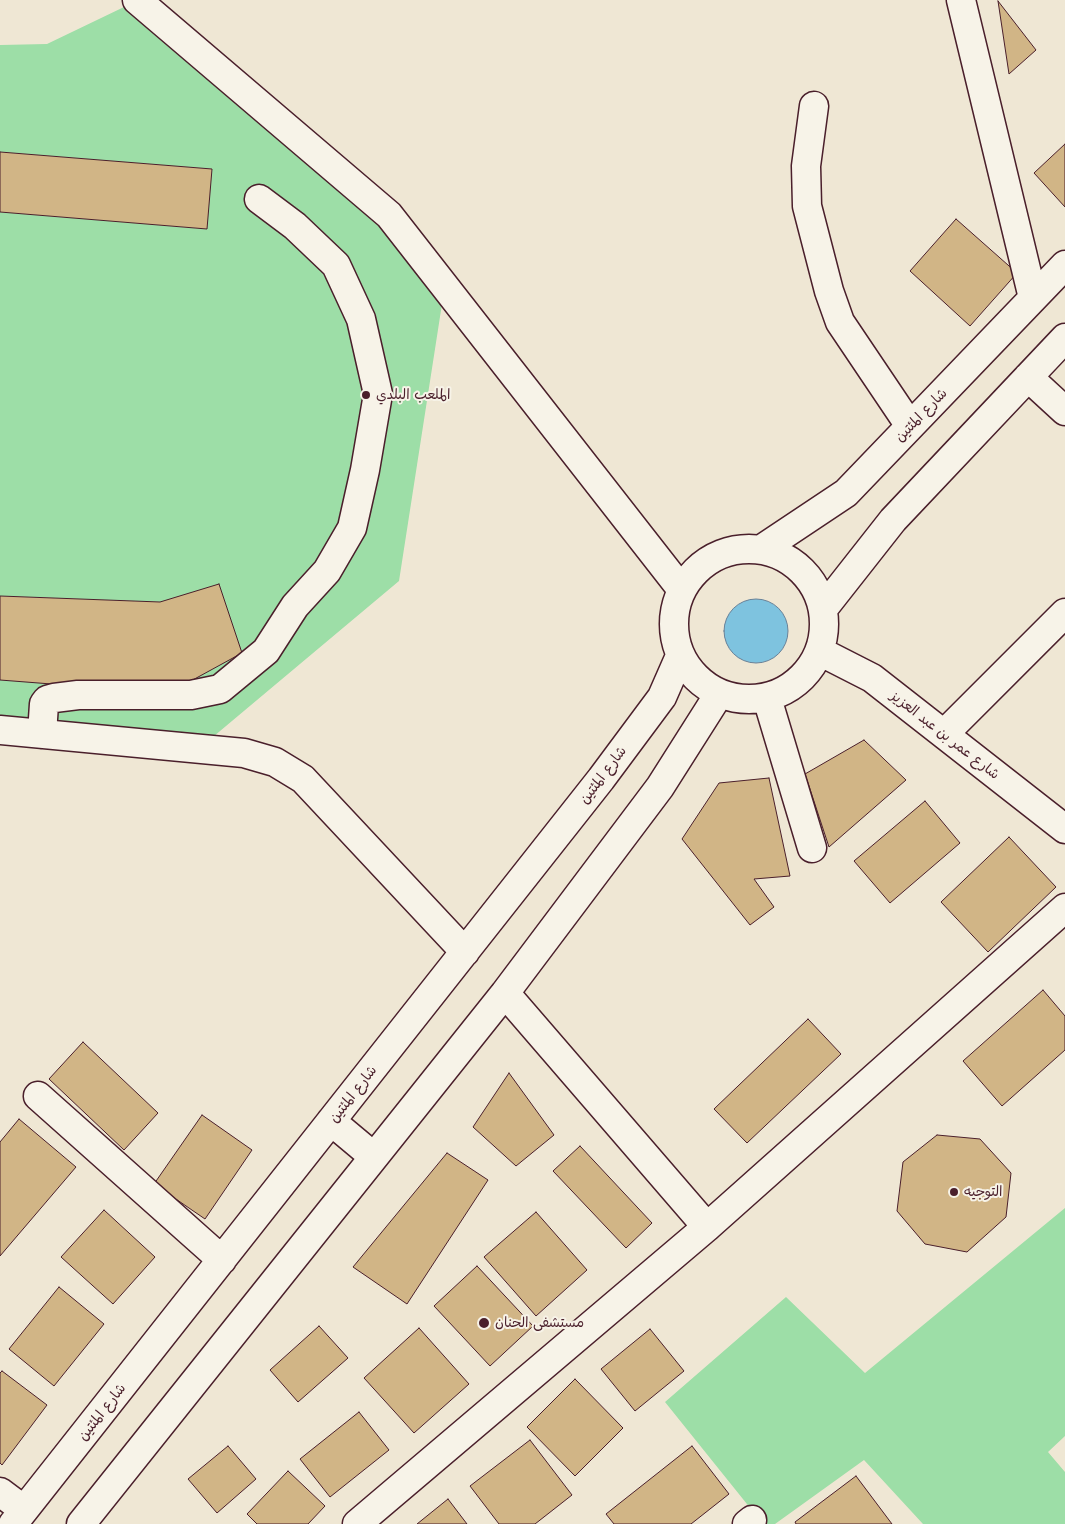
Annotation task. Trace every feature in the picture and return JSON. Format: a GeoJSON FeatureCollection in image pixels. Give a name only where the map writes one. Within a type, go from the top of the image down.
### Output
{"type":"FeatureCollection","features":[{"type":"Feature","properties":{"kind":"street"},"geometry":{"type":"LineString","coordinates":[[137,0],[389,215],[682,590]]}},
{"type":"Feature","properties":{"kind":"street"},"geometry":{"type":"LineString","coordinates":[[961,0],[1033,298]]}},
{"type":"Feature","properties":{"kind":"street"},"geometry":{"type":"LineString","coordinates":[[814,106],[806,166],[807,206],[829,291],[840,322],[910,426]]}},
{"type":"Feature","properties":{"kind":"street"},"geometry":{"type":"LineString","coordinates":[[42,734],[44,704],[47,700],[54,698],[78,695],[191,695],[220,689],[266,652],[295,606],[327,572],[352,528],[365,470],[378,394],[360,319],[336,265],[295,226],[259,199]]}},
{"type":"Feature","properties":{"kind":"street","name":"شارع المئتين"},"geometry":{"type":"LineString","coordinates":[[762,549],[846,493],[1065,265]]}},
{"type":"Feature","properties":{"kind":"street"},"geometry":{"type":"LineString","coordinates":[[823,609],[893,520],[1065,338]]}},
{"type":"Feature","properties":{"kind":"street"},"geometry":{"type":"LineString","coordinates":[[1028,377],[1065,410]]}},
{"type":"Feature","properties":{"kind":"street"},"geometry":{"type":"LineString","coordinates":[[738,549],[762,549],[779,555],[795,564],[801,570],[817,592],[823,609],[824,630],[819,651],[807,672],[789,688],[767,698],[742,699],[719,694],[703,684],[690,672],[680,656],[674,634],[674,611],[682,590],[696,570],[715,556],[738,549]]}},
{"type":"Feature","properties":{"kind":"street"},"geometry":{"type":"LineString","coordinates":[[944,734],[1065,613]]}},
{"type":"Feature","properties":{"kind":"street","name":"شارع عمر بن عبد العزيز"},"geometry":{"type":"LineString","coordinates":[[819,651],[872,678],[1065,829]]}},
{"type":"Feature","properties":{"kind":"street","name":"شارع المئتين"},"geometry":{"type":"LineString","coordinates":[[18,1517],[601,778],[662,697],[680,656]]}},
{"type":"Feature","properties":{"kind":"street"},"geometry":{"type":"LineString","coordinates":[[81,1524],[505,993],[660,787],[719,694]]}},
{"type":"Feature","properties":{"kind":"street"},"geometry":{"type":"LineString","coordinates":[[767,698],[812,848]]}},
{"type":"Feature","properties":{"kind":"street"},"geometry":{"type":"LineString","coordinates":[[0,730],[244,753],[275,762],[303,779],[465,952]]}},
{"type":"Feature","properties":{"kind":"street"},"geometry":{"type":"LineString","coordinates":[[357,1524],[707,1227],[1065,908]]}},
{"type":"Feature","properties":{"kind":"street"},"geometry":{"type":"LineString","coordinates":[[505,993],[707,1227]]}},
{"type":"Feature","properties":{"kind":"street"},"geometry":{"type":"LineString","coordinates":[[38,1096],[222,1260]]}},
{"type":"Feature","properties":{"kind":"street"},"geometry":{"type":"LineString","coordinates":[[331,1122],[374,1157]]}},
{"type":"Feature","properties":{"kind":"street"},"geometry":{"type":"LineString","coordinates":[[0,1492],[18,1517]]}},
{"type":"Feature","properties":{"kind":"green space","name":"الملعب البلدي"},"geometry":{"type":"Polygon","coordinates":[[[124,7],[188,51],[269,116],[444,291],[399,581],[195,752],[0,734],[0,680],[160,602],[0,596],[0,212],[206,229],[212,169],[0,152],[0,45],[47,44],[124,7]]]}},
{"type":"Feature","properties":{"kind":"green space"},"geometry":{"type":"Polygon","coordinates":[[[1065,1208],[1065,1436],[1048,1452],[1065,1472],[1065,1524],[923,1524],[864,1460],[775,1524],[763,1524],[665,1402],[786,1297],[865,1373],[1065,1208]]]}},
{"type":"Feature","properties":{"kind":"water"},"geometry":{"type":"Polygon","coordinates":[[[756,599],[768,602],[779,608],[785,619],[788,631],[785,643],[779,654],[768,660],[756,663],[744,660],[733,654],[727,643],[724,631],[727,619],[733,608],[744,602],[756,599]]]}},
{"type":"Feature","properties":{"kind":"building"},"geometry":{"type":"Polygon","coordinates":[[[998,1],[1036,50],[1009,74],[998,1]]]}},
{"type":"Feature","properties":{"kind":"building"},"geometry":{"type":"Polygon","coordinates":[[[1065,144],[1065,207],[1034,173],[1065,144]]]}},
{"type":"Feature","properties":{"kind":"building"},"geometry":{"type":"Polygon","coordinates":[[[0,152],[212,169],[207,229],[0,212],[0,152]]]}},
{"type":"Feature","properties":{"kind":"building"},"geometry":{"type":"Polygon","coordinates":[[[956,219],[1017,273],[970,326],[910,271],[956,219]]]}},
{"type":"Feature","properties":{"kind":"building"},"geometry":{"type":"Polygon","coordinates":[[[219,584],[242,653],[189,682],[90,687],[0,680],[0,596],[160,602],[219,584]]]}},
{"type":"Feature","properties":{"kind":"building"},"geometry":{"type":"Polygon","coordinates":[[[864,740],[906,780],[829,847],[805,774],[864,740]]]}},
{"type":"Feature","properties":{"kind":"building"},"geometry":{"type":"Polygon","coordinates":[[[769,778],[790,876],[754,879],[774,907],[750,925],[682,839],[719,783],[769,778]]]}},
{"type":"Feature","properties":{"kind":"building"},"geometry":{"type":"Polygon","coordinates":[[[925,801],[960,843],[890,903],[854,861],[925,801]]]}},
{"type":"Feature","properties":{"kind":"building"},"geometry":{"type":"Polygon","coordinates":[[[1009,837],[1056,887],[988,952],[941,902],[1009,837]]]}},
{"type":"Feature","properties":{"kind":"building"},"geometry":{"type":"Polygon","coordinates":[[[1043,990],[1065,1016],[1065,1050],[1002,1106],[963,1061],[1043,990]]]}},
{"type":"Feature","properties":{"kind":"building"},"geometry":{"type":"Polygon","coordinates":[[[808,1019],[841,1054],[747,1143],[714,1109],[808,1019]]]}},
{"type":"Feature","properties":{"kind":"building"},"geometry":{"type":"Polygon","coordinates":[[[83,1042],[158,1113],[124,1150],[49,1079],[83,1042]]]}},
{"type":"Feature","properties":{"kind":"building"},"geometry":{"type":"Polygon","coordinates":[[[509,1073],[554,1135],[516,1166],[473,1127],[509,1073]]]}},
{"type":"Feature","properties":{"kind":"building"},"geometry":{"type":"Polygon","coordinates":[[[202,1115],[252,1150],[205,1219],[154,1184],[202,1115]]]}},
{"type":"Feature","properties":{"kind":"building"},"geometry":{"type":"Polygon","coordinates":[[[19,1119],[76,1167],[0,1256],[0,1142],[19,1119]]]}},
{"type":"Feature","properties":{"kind":"building","name":"التوجيه"},"geometry":{"type":"Polygon","coordinates":[[[937,1135],[980,1139],[1011,1173],[1006,1217],[967,1252],[925,1244],[897,1211],[903,1162],[937,1135]]]}},
{"type":"Feature","properties":{"kind":"building"},"geometry":{"type":"Polygon","coordinates":[[[580,1146],[652,1223],[626,1248],[553,1171],[580,1146]]]}},
{"type":"Feature","properties":{"kind":"building"},"geometry":{"type":"Polygon","coordinates":[[[447,1153],[488,1180],[407,1304],[353,1267],[447,1153]]]}},
{"type":"Feature","properties":{"kind":"building"},"geometry":{"type":"Polygon","coordinates":[[[104,1210],[155,1257],[113,1304],[61,1257],[104,1210]]]}},
{"type":"Feature","properties":{"kind":"building"},"geometry":{"type":"Polygon","coordinates":[[[536,1212],[587,1270],[536,1316],[484,1257],[536,1212]]]}},
{"type":"Feature","properties":{"kind":"building"},"geometry":{"type":"Polygon","coordinates":[[[477,1266],[533,1326],[490,1366],[434,1306],[477,1266]]]}},
{"type":"Feature","properties":{"kind":"building"},"geometry":{"type":"Polygon","coordinates":[[[59,1287],[104,1324],[54,1386],[9,1349],[59,1287]]]}},
{"type":"Feature","properties":{"kind":"building"},"geometry":{"type":"Polygon","coordinates":[[[319,1326],[348,1358],[298,1402],[270,1370],[319,1326]]]}},
{"type":"Feature","properties":{"kind":"building"},"geometry":{"type":"Polygon","coordinates":[[[419,1328],[469,1384],[414,1433],[364,1378],[419,1328]]]}},
{"type":"Feature","properties":{"kind":"building"},"geometry":{"type":"Polygon","coordinates":[[[650,1329],[684,1371],[635,1411],[601,1369],[650,1329]]]}},
{"type":"Feature","properties":{"kind":"building"},"geometry":{"type":"Polygon","coordinates":[[[2,1371],[47,1405],[2,1465],[0,1463],[0,1373],[2,1371]]]}},
{"type":"Feature","properties":{"kind":"building"},"geometry":{"type":"Polygon","coordinates":[[[575,1379],[623,1428],[575,1476],[527,1427],[575,1379]]]}},
{"type":"Feature","properties":{"kind":"building"},"geometry":{"type":"Polygon","coordinates":[[[359,1412],[389,1450],[330,1497],[300,1459],[359,1412]]]}},
{"type":"Feature","properties":{"kind":"building"},"geometry":{"type":"Polygon","coordinates":[[[530,1440],[572,1495],[535,1524],[499,1524],[470,1486],[530,1440]]]}},
{"type":"Feature","properties":{"kind":"building"},"geometry":{"type":"Polygon","coordinates":[[[228,1446],[256,1479],[217,1513],[188,1479],[228,1446]]]}},
{"type":"Feature","properties":{"kind":"building"},"geometry":{"type":"Polygon","coordinates":[[[692,1446],[729,1494],[691,1524],[614,1524],[606,1514],[692,1446]]]}},
{"type":"Feature","properties":{"kind":"building"},"geometry":{"type":"Polygon","coordinates":[[[288,1471],[325,1506],[308,1524],[257,1524],[247,1514],[288,1471]]]}},
{"type":"Feature","properties":{"kind":"building"},"geometry":{"type":"Polygon","coordinates":[[[856,1476],[892,1524],[796,1524],[795,1522],[856,1476]]]}},
{"type":"Feature","properties":{"kind":"building"},"geometry":{"type":"Polygon","coordinates":[[[448,1499],[467,1524],[417,1524],[448,1499]]]}},
{"type":"Feature","properties":{"kind":"place","name":"الملعب البلدي"},"geometry":{"type":"Point","coordinates":[366,395]}},
{"type":"Feature","properties":{"kind":"place","name":"التوجيه"},"geometry":{"type":"Point","coordinates":[954,1192]}},
{"type":"Feature","properties":{"kind":"place","name":"مستشفى الحنان"},"geometry":{"type":"Point","coordinates":[484,1323]}}]}
